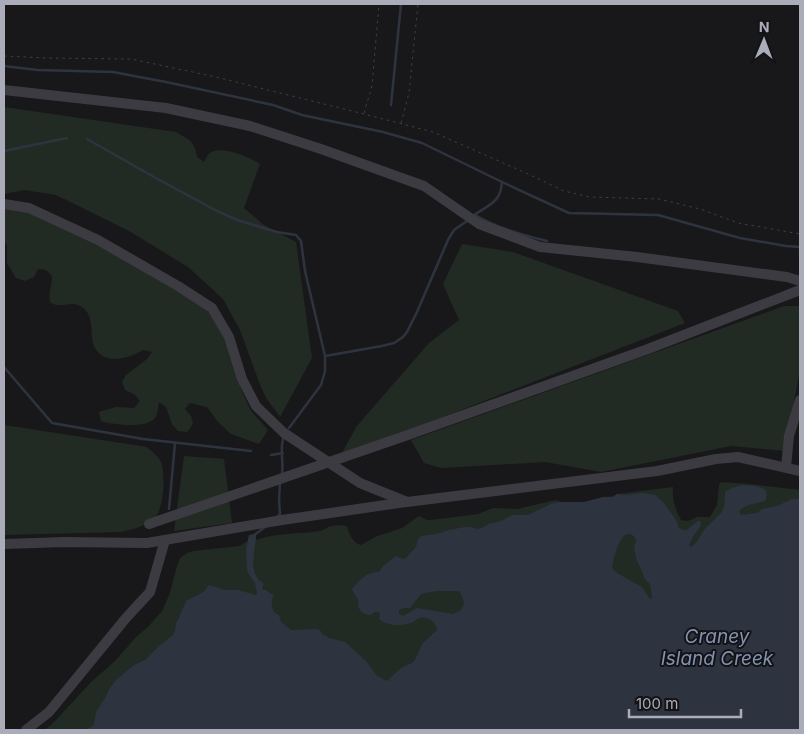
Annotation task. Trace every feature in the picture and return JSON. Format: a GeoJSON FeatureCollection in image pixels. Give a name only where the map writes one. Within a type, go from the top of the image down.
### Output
{"type":"FeatureCollection","features":[{"type":"Feature","properties":{"kind":"lane"},"geometry":{"type":"LineString","coordinates":[[4,90],[166,108],[250,126],[424,186],[479,224],[540,247],[637,257],[787,277],[800,281]]}},
{"type":"Feature","properties":{"kind":"lane"},"geometry":{"type":"LineString","coordinates":[[4,204],[29,208],[98,240],[212,308],[229,337],[242,379],[256,406],[284,432],[360,483],[407,502]]}},
{"type":"Feature","properties":{"kind":"lane"},"geometry":{"type":"LineString","coordinates":[[149,524],[648,350],[800,290]]}},
{"type":"Feature","properties":{"kind":"lane"},"geometry":{"type":"LineString","coordinates":[[786,467],[789,436],[800,400]]}},
{"type":"Feature","properties":{"kind":"lane"},"geometry":{"type":"LineString","coordinates":[[4,544],[64,542],[147,543],[282,520],[407,502],[657,471],[716,459],[738,457],[800,471]]}},
{"type":"Feature","properties":{"kind":"lane"},"geometry":{"type":"LineString","coordinates":[[26,730],[49,712],[126,618],[150,592],[166,540]]}},
{"type":"Feature","properties":{"kind":"path"},"geometry":{"type":"LineString","coordinates":[[364,114],[372,86],[379,4]]}},
{"type":"Feature","properties":{"kind":"path"},"geometry":{"type":"LineString","coordinates":[[400,124],[409,93],[418,4]]}},
{"type":"Feature","properties":{"kind":"path"},"geometry":{"type":"LineString","coordinates":[[4,56],[131,59],[216,77],[433,132],[564,191],[590,197],[659,200],[700,210],[738,223],[800,234]]}},
{"type":"Feature","properties":{"kind":"shaded area"},"geometry":{"type":"Polygon","coordinates":[[[4,107],[176,132],[193,144],[197,157],[204,162],[208,155],[218,150],[233,152],[260,164],[244,208],[264,225],[296,242],[312,358],[280,417],[266,398],[240,330],[223,299],[188,267],[129,231],[56,195],[24,190],[4,194],[4,107]]]}},
{"type":"Feature","properties":{"kind":"shaded area"},"geometry":{"type":"Polygon","coordinates":[[[4,206],[30,211],[189,288],[210,310],[237,364],[241,389],[251,411],[268,430],[259,444],[231,434],[218,422],[207,407],[190,403],[185,409],[191,416],[193,424],[187,432],[178,431],[172,424],[166,407],[159,402],[155,418],[145,424],[121,425],[101,421],[99,412],[116,407],[134,408],[140,401],[134,394],[125,390],[122,382],[126,375],[147,359],[152,352],[143,350],[131,356],[118,359],[111,359],[99,354],[93,343],[89,315],[85,310],[75,304],[58,305],[50,302],[49,295],[52,276],[46,270],[38,269],[34,277],[25,281],[16,278],[7,263],[7,245],[4,241],[4,206]]]}},
{"type":"Feature","properties":{"kind":"shaded area"},"geometry":{"type":"Polygon","coordinates":[[[462,244],[513,252],[678,311],[685,323],[340,457],[356,427],[429,343],[459,320],[443,284],[462,244]]]}},
{"type":"Feature","properties":{"kind":"shaded area"},"geometry":{"type":"Polygon","coordinates":[[[784,306],[800,306],[800,369],[785,451],[731,446],[601,472],[545,462],[441,468],[424,463],[411,440],[784,306]]]}},
{"type":"Feature","properties":{"kind":"shaded area"},"geometry":{"type":"Polygon","coordinates":[[[4,425],[147,447],[159,458],[162,465],[163,488],[159,511],[145,525],[121,532],[4,535],[4,425]]]}},
{"type":"Feature","properties":{"kind":"shaded area"},"geometry":{"type":"Polygon","coordinates":[[[184,456],[224,459],[232,523],[174,531],[184,456]]]}},
{"type":"Feature","properties":{"kind":"shaded area","name":"Craney Island Creek"},"geometry":{"type":"Polygon","coordinates":[[[721,482],[800,490],[800,714],[717,730],[45,730],[91,682],[115,661],[162,611],[170,593],[180,558],[187,553],[239,546],[248,541],[249,535],[256,534],[256,540],[279,535],[320,531],[337,525],[347,526],[352,538],[361,545],[375,537],[402,528],[419,516],[431,520],[478,514],[493,508],[517,509],[556,500],[569,503],[593,501],[617,494],[673,487],[677,512],[681,520],[688,521],[697,517],[710,517],[717,505],[721,482]]]}},
{"type":"Feature","properties":{"kind":"water","name":"Craney Island Creek"},"geometry":{"type":"Polygon","coordinates":[[[742,485],[760,487],[766,492],[765,501],[742,508],[739,511],[741,515],[757,513],[762,509],[777,506],[792,499],[800,499],[800,730],[85,730],[93,726],[96,712],[115,681],[134,665],[145,660],[173,635],[186,601],[205,591],[209,585],[225,590],[238,590],[256,595],[255,583],[247,569],[246,549],[249,535],[256,534],[253,561],[255,574],[264,584],[263,590],[274,595],[272,606],[274,612],[279,615],[281,622],[291,630],[316,629],[329,638],[345,642],[366,661],[377,676],[387,681],[401,668],[412,663],[422,644],[437,630],[437,627],[431,620],[425,618],[419,618],[409,624],[395,625],[379,619],[380,614],[378,612],[368,615],[359,609],[358,601],[352,589],[367,575],[379,572],[383,566],[396,556],[405,559],[416,547],[421,536],[465,527],[482,528],[512,515],[528,515],[559,502],[584,502],[603,497],[613,497],[617,494],[642,493],[655,495],[664,503],[676,520],[679,528],[683,530],[687,530],[700,521],[700,527],[689,545],[691,547],[722,512],[725,492],[742,485]],[[630,534],[625,535],[621,539],[612,568],[617,573],[642,587],[651,599],[650,584],[645,579],[637,561],[634,549],[636,540],[630,534]],[[436,591],[421,594],[410,608],[399,610],[399,614],[403,616],[417,608],[453,614],[461,610],[464,602],[460,592],[436,591]]]}},
{"type":"Feature","properties":{"kind":"waterway"},"geometry":{"type":"LineString","coordinates":[[391,105],[401,4]]}},
{"type":"Feature","properties":{"kind":"waterway"},"geometry":{"type":"LineString","coordinates":[[4,66],[38,70],[113,72],[273,105],[302,115],[383,132],[422,143],[569,213],[658,215],[740,238],[800,247]]}},
{"type":"Feature","properties":{"kind":"waterway"},"geometry":{"type":"LineString","coordinates":[[4,151],[67,138]]}},
{"type":"Feature","properties":{"kind":"waterway"},"geometry":{"type":"LineString","coordinates":[[87,139],[215,210],[237,220],[277,232],[296,235],[301,241],[305,271],[325,356],[325,371],[321,385],[289,428]]}},
{"type":"Feature","properties":{"kind":"waterway"},"geometry":{"type":"LineString","coordinates":[[474,215],[497,199],[502,182]]}},
{"type":"Feature","properties":{"kind":"waterway"},"geometry":{"type":"LineString","coordinates":[[475,215],[510,231],[547,241]]}},
{"type":"Feature","properties":{"kind":"waterway"},"geometry":{"type":"LineString","coordinates":[[325,356],[382,346],[394,343],[403,337],[417,312],[448,240],[454,230],[467,221]]}},
{"type":"Feature","properties":{"kind":"waterway"},"geometry":{"type":"LineString","coordinates":[[4,367],[52,423],[143,439],[251,451]]}},
{"type":"Feature","properties":{"kind":"waterway"},"geometry":{"type":"LineString","coordinates":[[282,474],[282,445],[284,436]]}},
{"type":"Feature","properties":{"kind":"waterway"},"geometry":{"type":"LineString","coordinates":[[169,509],[175,443]]}},
{"type":"Feature","properties":{"kind":"waterway"},"geometry":{"type":"LineString","coordinates":[[271,455],[283,453]]}},
{"type":"Feature","properties":{"kind":"waterway"},"geometry":{"type":"LineString","coordinates":[[277,517],[280,514],[280,482]]}},
{"type":"Feature","properties":{"kind":"waterway"},"geometry":{"type":"LineString","coordinates":[[253,536],[265,527]]}}]}
